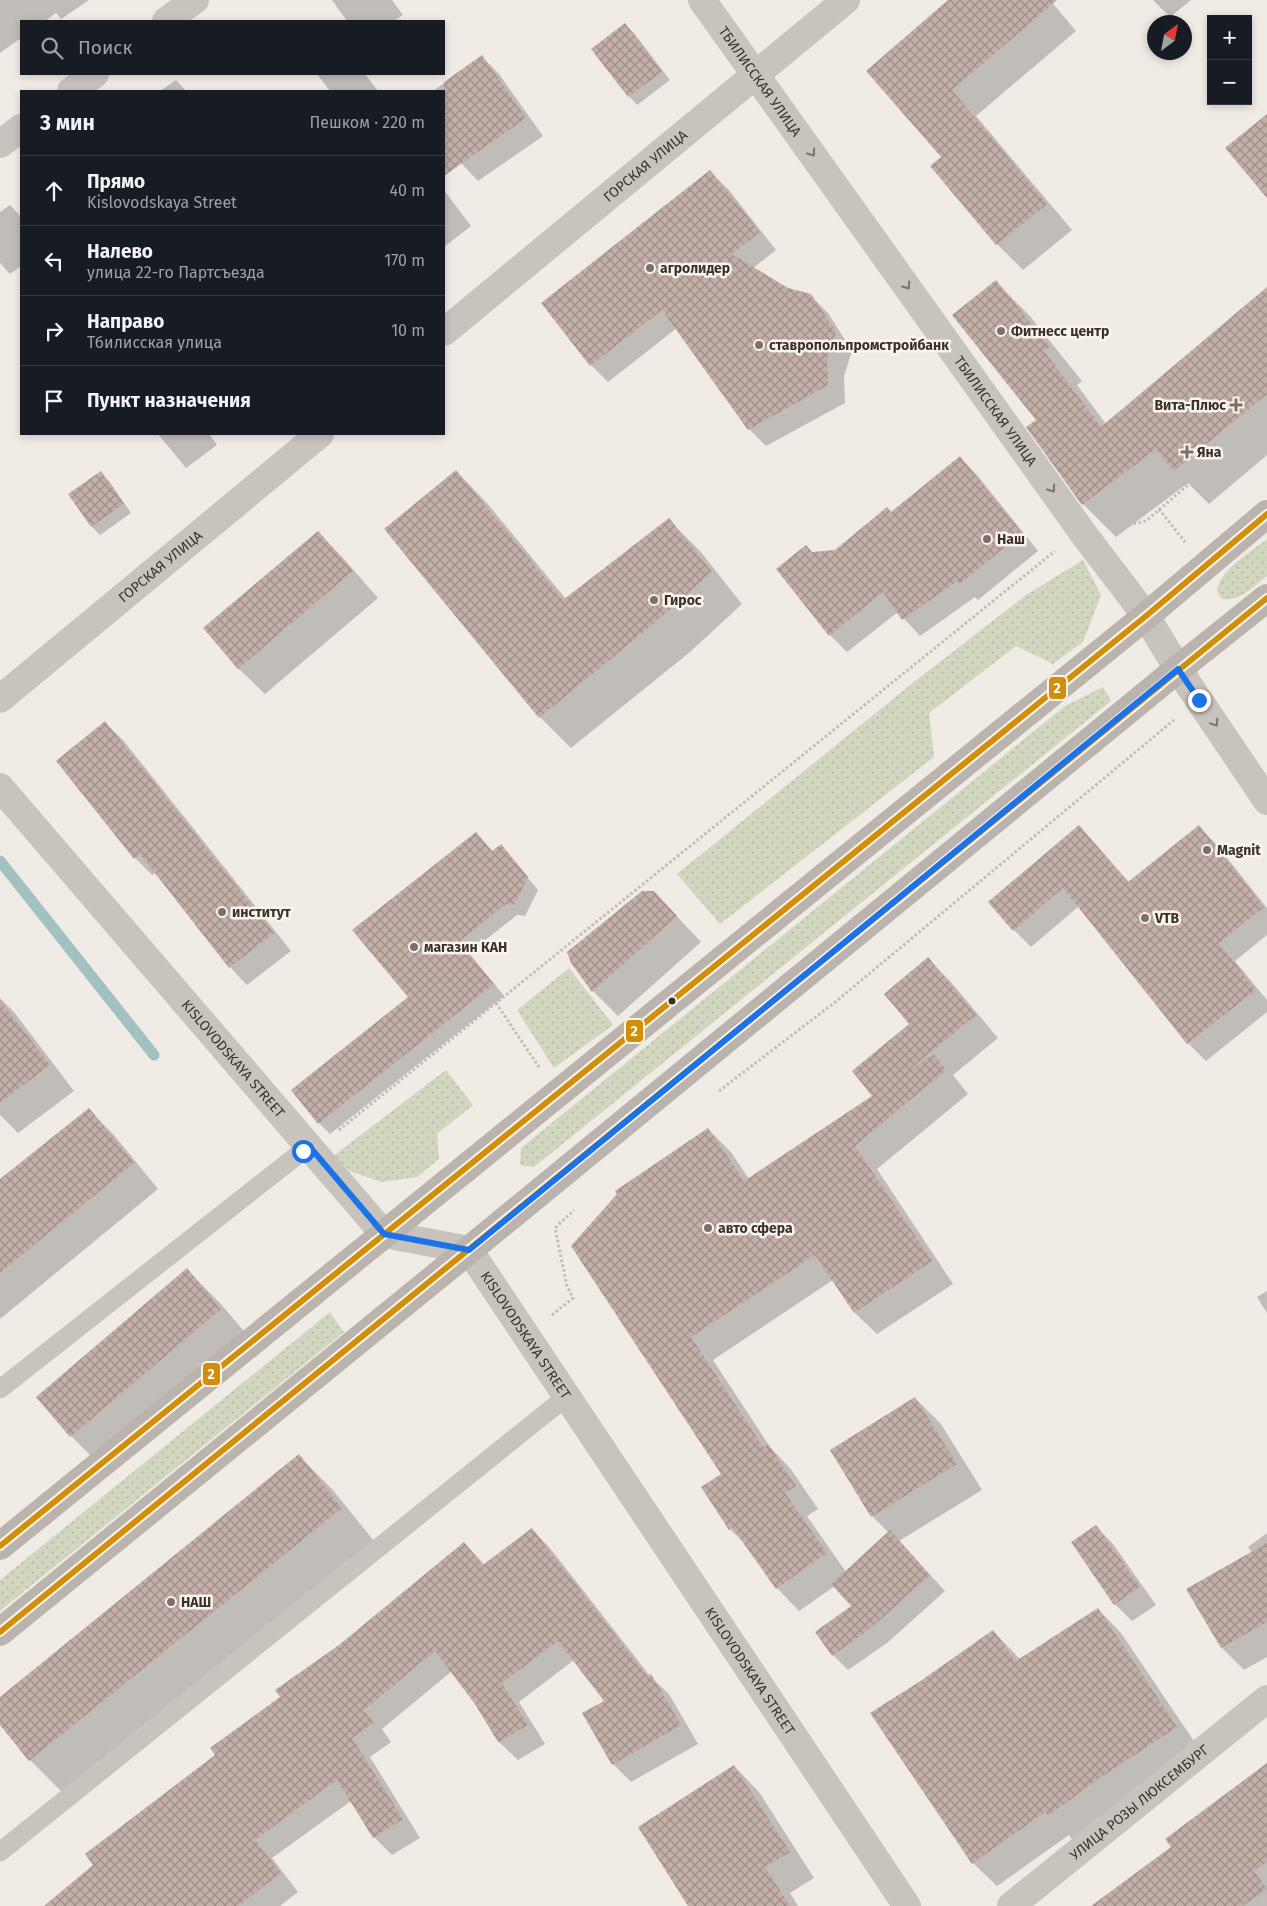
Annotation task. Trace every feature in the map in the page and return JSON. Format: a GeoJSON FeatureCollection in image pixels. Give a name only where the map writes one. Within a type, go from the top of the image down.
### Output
{"type":"FeatureCollection","features":[{"type":"Feature","properties":{"kind":"main road"},"geometry":{"type":"LineString","coordinates":[[0,1546],[1146,616],[1267,514]]}},
{"type":"Feature","properties":{"kind":"main road"},"geometry":{"type":"LineString","coordinates":[[0,1632],[1267,598]]}},
{"type":"Feature","properties":{"kind":"street"},"geometry":{"type":"LineString","coordinates":[[167,20],[195,0]]}},
{"type":"Feature","properties":{"kind":"street","name":"ТБИЛИССКАЯ УЛИЦА"},"geometry":{"type":"LineString","coordinates":[[702,0],[1085,536],[1146,616],[1178,669],[1267,801]]}},
{"type":"Feature","properties":{"kind":"street","name":"ГОРСКАЯ УЛИЦА"},"geometry":{"type":"LineString","coordinates":[[445,331],[755,73],[846,0]]}},
{"type":"Feature","properties":{"kind":"street"},"geometry":{"type":"LineString","coordinates":[[72,90],[94,75]]}},
{"type":"Feature","properties":{"kind":"street"},"geometry":{"type":"LineString","coordinates":[[0,144],[20,129]]}},
{"type":"Feature","properties":{"kind":"street","name":"ГОРСКАЯ УЛИЦА"},"geometry":{"type":"LineString","coordinates":[[0,699],[319,435]]}},
{"type":"Feature","properties":{"kind":"street","name":"KISLOVODSKAYA STREET"},"geometry":{"type":"LineString","coordinates":[[0,787],[384,1234]]}},
{"type":"Feature","properties":{"kind":"street"},"geometry":{"type":"LineString","coordinates":[[384,1234],[469,1250]]}},
{"type":"Feature","properties":{"kind":"street","name":"KISLOVODSKAYA STREET"},"geometry":{"type":"LineString","coordinates":[[469,1250],[907,1906]]}},
{"type":"Feature","properties":{"kind":"street","name":"УЛИЦА РОЗЫ ЛЮКСЕМБУРГ"},"geometry":{"type":"LineString","coordinates":[[1011,1906],[1267,1699]]}},
{"type":"Feature","properties":{"kind":"lane"},"geometry":{"type":"LineString","coordinates":[[0,1389],[309,1146]]}},
{"type":"Feature","properties":{"kind":"lane"},"geometry":{"type":"LineString","coordinates":[[0,1852],[566,1397]]}},
{"type":"Feature","properties":{"kind":"path"},"geometry":{"type":"LineString","coordinates":[[291,1125],[335,1133],[1054,551],[1085,536],[1146,521],[1267,417]]}},
{"type":"Feature","properties":{"kind":"path"},"geometry":{"type":"LineString","coordinates":[[718,1092],[834,1003],[1199,700]]}},
{"type":"Feature","properties":{"kind":"path"},"geometry":{"type":"LineString","coordinates":[[526,1336],[573,1298],[567,1286],[555,1228],[576,1208]]}},
{"type":"Feature","properties":{"kind":"green space"},"geometry":{"type":"Polygon","coordinates":[[[1267,539],[1267,576],[1241,596],[1222,599],[1217,591],[1224,575],[1237,562],[1267,539]]]}},
{"type":"Feature","properties":{"kind":"green space"},"geometry":{"type":"Polygon","coordinates":[[[1083,560],[1101,595],[1083,642],[1053,664],[1016,646],[929,713],[934,757],[720,924],[677,874],[914,682],[1026,595],[1083,560]]]}},
{"type":"Feature","properties":{"kind":"green space"},"geometry":{"type":"Polygon","coordinates":[[[1103,687],[1111,701],[534,1167],[520,1165],[521,1148],[1065,706],[1103,687]]]}},
{"type":"Feature","properties":{"kind":"green space"},"geometry":{"type":"Polygon","coordinates":[[[569,968],[613,1025],[554,1068],[517,1010],[569,968]]]}},
{"type":"Feature","properties":{"kind":"green space"},"geometry":{"type":"Polygon","coordinates":[[[446,1070],[473,1105],[437,1134],[439,1159],[417,1177],[381,1182],[350,1171],[332,1157],[446,1070]]]}},
{"type":"Feature","properties":{"kind":"green space"},"geometry":{"type":"Polygon","coordinates":[[[330,1312],[344,1332],[0,1611],[0,1580],[330,1312]]]}},
{"type":"Feature","properties":{"kind":"building"},"geometry":{"type":"Polygon","coordinates":[[[948,0],[1057,0],[952,90],[1047,204],[996,245],[930,166],[941,157],[866,71],[948,0]]]}},
{"type":"Feature","properties":{"kind":"building"},"geometry":{"type":"Polygon","coordinates":[[[625,23],[662,72],[628,97],[591,49],[625,23]]]}},
{"type":"Feature","properties":{"kind":"building"},"geometry":{"type":"Polygon","coordinates":[[[482,55],[526,118],[445,175],[445,90],[444,82],[482,55]]]}},
{"type":"Feature","properties":{"kind":"building"},"geometry":{"type":"Polygon","coordinates":[[[1267,114],[1267,198],[1225,148],[1267,114]]]}},
{"type":"Feature","properties":{"kind":"building"},"geometry":{"type":"Polygon","coordinates":[[[710,170],[760,232],[732,254],[788,288],[811,294],[836,332],[827,358],[828,385],[748,430],[662,310],[590,366],[541,303],[710,170]]]}},
{"type":"Feature","properties":{"kind":"building"},"geometry":{"type":"Polygon","coordinates":[[[996,280],[1050,347],[1044,351],[1101,427],[1267,287],[1267,394],[1174,471],[1156,449],[1082,505],[1026,427],[1036,420],[952,315],[996,280]]]}},
{"type":"Feature","properties":{"kind":"building"},"geometry":{"type":"Polygon","coordinates":[[[960,456],[1022,533],[960,584],[957,581],[902,620],[883,592],[829,636],[776,569],[806,545],[812,552],[835,550],[887,507],[891,512],[960,456]]]}},
{"type":"Feature","properties":{"kind":"building"},"geometry":{"type":"Polygon","coordinates":[[[456,470],[563,600],[669,518],[712,572],[658,620],[539,718],[384,529],[456,470]]]}},
{"type":"Feature","properties":{"kind":"building"},"geometry":{"type":"Polygon","coordinates":[[[101,471],[124,504],[91,527],[68,494],[101,471]]]}},
{"type":"Feature","properties":{"kind":"building"},"geometry":{"type":"Polygon","coordinates":[[[318,531],[353,571],[238,669],[203,628],[318,531]]]}},
{"type":"Feature","properties":{"kind":"building"},"geometry":{"type":"Polygon","coordinates":[[[105,721],[274,933],[229,968],[140,854],[134,859],[56,761],[105,721]]]}},
{"type":"Feature","properties":{"kind":"building"},"geometry":{"type":"Polygon","coordinates":[[[1079,825],[1128,882],[1199,825],[1264,907],[1219,943],[1256,990],[1187,1044],[1063,888],[1013,931],[988,902],[1079,825]]]}},
{"type":"Feature","properties":{"kind":"building"},"geometry":{"type":"Polygon","coordinates":[[[476,832],[492,851],[501,844],[528,877],[514,905],[506,904],[459,942],[494,984],[318,1124],[291,1090],[408,997],[352,930],[476,832]]]}},
{"type":"Feature","properties":{"kind":"building"},"geometry":{"type":"Polygon","coordinates":[[[642,891],[654,891],[677,916],[592,992],[571,963],[567,952],[642,891]]]}},
{"type":"Feature","properties":{"kind":"building"},"geometry":{"type":"Polygon","coordinates":[[[928,957],[976,1015],[909,1070],[934,1054],[946,1070],[855,1146],[932,1261],[854,1313],[815,1255],[691,1337],[763,1447],[768,1444],[796,1486],[785,1493],[827,1553],[776,1589],[732,1527],[729,1530],[701,1487],[721,1474],[571,1246],[617,1194],[615,1191],[708,1128],[744,1181],[872,1096],[852,1071],[909,1024],[884,994],[928,957]]]}},
{"type":"Feature","properties":{"kind":"building"},"geometry":{"type":"Polygon","coordinates":[[[0,1000],[50,1065],[0,1103],[0,1000]]]}},
{"type":"Feature","properties":{"kind":"building"},"geometry":{"type":"Polygon","coordinates":[[[89,1108],[134,1163],[0,1273],[0,1179],[89,1108]]]}},
{"type":"Feature","properties":{"kind":"building"},"geometry":{"type":"Polygon","coordinates":[[[187,1268],[221,1309],[70,1437],[36,1397],[187,1268]]]}},
{"type":"Feature","properties":{"kind":"building"},"geometry":{"type":"Polygon","coordinates":[[[915,1397],[957,1464],[871,1517],[830,1450],[915,1397]]]}},
{"type":"Feature","properties":{"kind":"building","name":"НАШ"},"geometry":{"type":"Polygon","coordinates":[[[299,1454],[342,1508],[29,1761],[0,1725],[0,1697],[299,1454]]]}},
{"type":"Feature","properties":{"kind":"building"},"geometry":{"type":"Polygon","coordinates":[[[1096,1525],[1140,1587],[1114,1605],[1071,1542],[1096,1525]]]}},
{"type":"Feature","properties":{"kind":"building"},"geometry":{"type":"Polygon","coordinates":[[[532,1528],[647,1676],[651,1674],[681,1725],[612,1765],[582,1713],[604,1701],[558,1641],[502,1683],[528,1725],[498,1742],[475,1704],[435,1651],[364,1710],[374,1723],[352,1738],[403,1819],[373,1838],[337,1780],[255,1840],[281,1873],[238,1906],[44,1906],[93,1865],[85,1854],[215,1755],[210,1748],[280,1697],[275,1690],[339,1645],[464,1542],[483,1565],[532,1528]]]}},
{"type":"Feature","properties":{"kind":"building"},"geometry":{"type":"Polygon","coordinates":[[[890,1530],[930,1575],[871,1628],[832,1656],[815,1632],[851,1606],[831,1584],[890,1530]]]}},
{"type":"Feature","properties":{"kind":"building"},"geometry":{"type":"Polygon","coordinates":[[[1267,1543],[1267,1622],[1221,1648],[1186,1589],[1267,1543]]]}},
{"type":"Feature","properties":{"kind":"building"},"geometry":{"type":"Polygon","coordinates":[[[1098,1608],[1177,1727],[1100,1778],[1048,1816],[1045,1812],[972,1864],[870,1713],[919,1682],[993,1630],[1016,1661],[1098,1608]]]}},
{"type":"Feature","properties":{"kind":"building"},"geometry":{"type":"Polygon","coordinates":[[[1267,1763],[1267,1862],[1254,1871],[1267,1889],[1243,1906],[1091,1906],[1171,1847],[1165,1839],[1267,1763]]]}},
{"type":"Feature","properties":{"kind":"building"},"geometry":{"type":"Polygon","coordinates":[[[734,1765],[790,1852],[765,1867],[790,1906],[688,1906],[638,1827],[734,1765]]]}},
{"type":"Feature","properties":{"kind":"waterway"},"geometry":{"type":"LineString","coordinates":[[0,861],[154,1055]]}},
{"type":"Feature","properties":{"kind":"transit line","name":"2"},"geometry":{"type":"LineString","coordinates":[[0,1546],[1146,616],[1267,514]]}},
{"type":"Feature","properties":{"kind":"transit line","name":"2"},"geometry":{"type":"LineString","coordinates":[[0,1632],[1267,598]]}},
{"type":"Feature","properties":{"kind":"place","name":"агролидер"},"geometry":{"type":"Point","coordinates":[650,268]}},
{"type":"Feature","properties":{"kind":"place","name":"Фитнесс центр"},"geometry":{"type":"Point","coordinates":[1001,331]}},
{"type":"Feature","properties":{"kind":"place","name":"ставропольпромстройбанк"},"geometry":{"type":"Point","coordinates":[759,345]}},
{"type":"Feature","properties":{"kind":"place","name":"Вита-Плюс"},"geometry":{"type":"Point","coordinates":[1236,405]}},
{"type":"Feature","properties":{"kind":"place","name":"Яна"},"geometry":{"type":"Point","coordinates":[1187,452]}},
{"type":"Feature","properties":{"kind":"place","name":"Наш"},"geometry":{"type":"Point","coordinates":[987,539]}},
{"type":"Feature","properties":{"kind":"place","name":"Гирос"},"geometry":{"type":"Point","coordinates":[654,600]}},
{"type":"Feature","properties":{"kind":"place","name":"Magnit"},"geometry":{"type":"Point","coordinates":[1207,850]}},
{"type":"Feature","properties":{"kind":"place","name":"институт"},"geometry":{"type":"Point","coordinates":[222,912]}},
{"type":"Feature","properties":{"kind":"place","name":"VTB"},"geometry":{"type":"Point","coordinates":[1145,918]}},
{"type":"Feature","properties":{"kind":"place","name":"магазин КАН"},"geometry":{"type":"Point","coordinates":[414,947]}},
{"type":"Feature","properties":{"kind":"place","name":"авто сфера"},"geometry":{"type":"Point","coordinates":[708,1228]}},
{"type":"Feature","properties":{"kind":"place","name":"НАШ"},"geometry":{"type":"Point","coordinates":[171,1602]}},
{"type":"Feature","properties":{"kind":"route"},"geometry":{"type":"LineString","coordinates":[[303,1151],[309,1146],[384,1234],[469,1250],[1178,669],[1199,700]]}}]}
